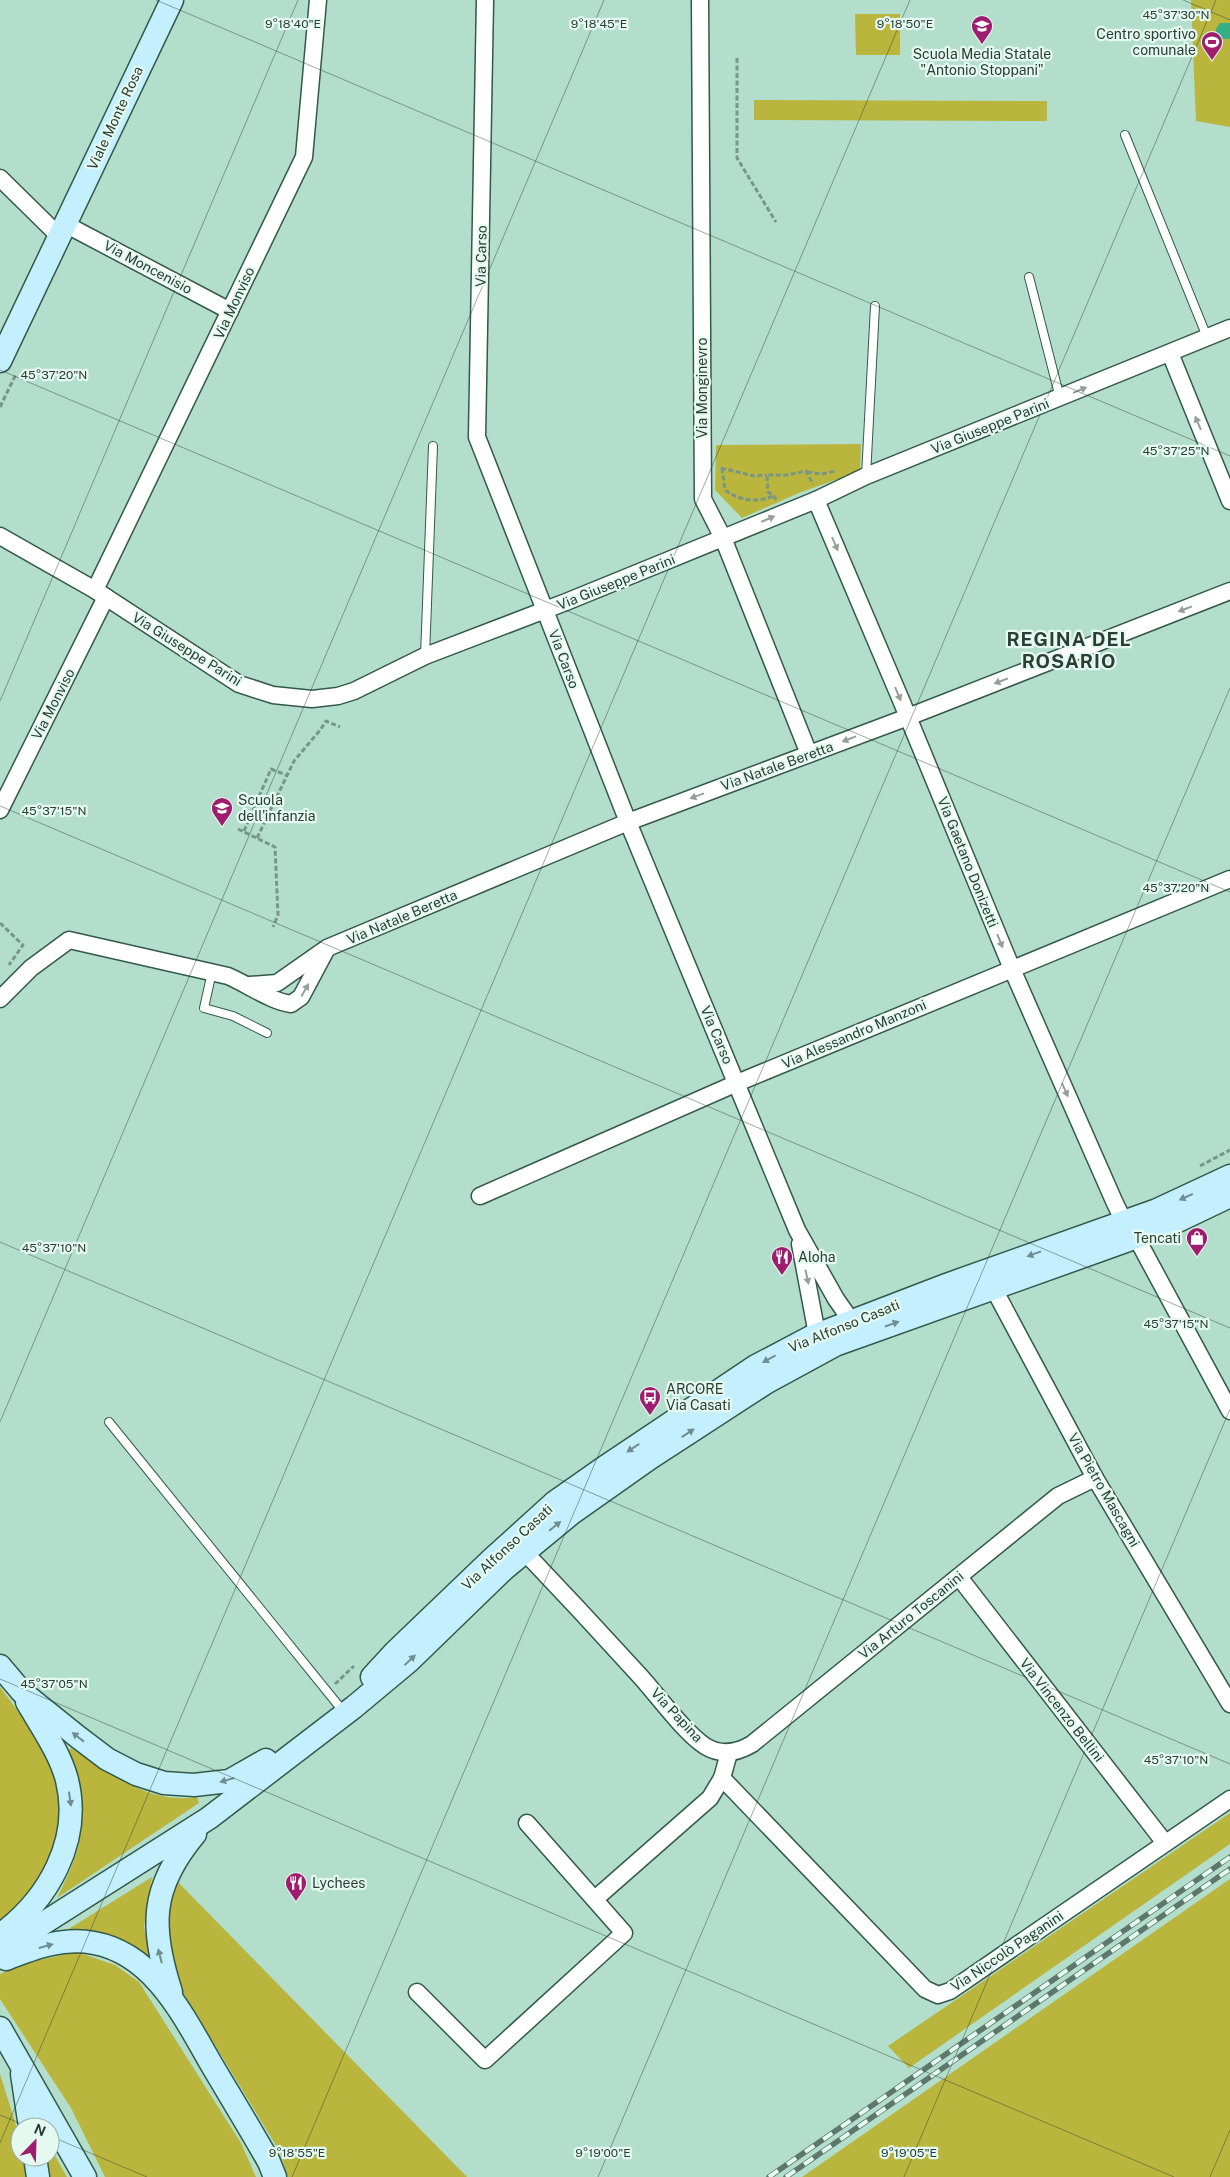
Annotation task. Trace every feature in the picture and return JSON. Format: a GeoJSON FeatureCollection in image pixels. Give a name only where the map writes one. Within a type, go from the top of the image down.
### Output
{"type":"FeatureCollection","features":[{"type":"Feature","properties":{"kind":"main road","name":"Viale Monte Rosa"},"geometry":{"type":"LineString","coordinates":[[0,361],[172,0]]}},
{"type":"Feature","properties":{"kind":"main road","name":"Via Alfonso Casati"},"geometry":{"type":"LineString","coordinates":[[1130,1230],[1157,1210],[1230,1176]]}},
{"type":"Feature","properties":{"kind":"main road","name":"Via Alfonso Casati"},"geometry":{"type":"LineString","coordinates":[[28,1933],[210,1818],[408,1662],[519,1546],[555,1502],[756,1366],[796,1344],[818,1344],[856,1328],[1130,1230],[1165,1227],[1230,1196]]}},
{"type":"Feature","properties":{"kind":"main road"},"geometry":{"type":"LineString","coordinates":[[0,1666],[22,1692],[107,1759],[136,1774],[164,1783],[194,1785],[229,1781],[337,1718]]}},
{"type":"Feature","properties":{"kind":"main road"},"geometry":{"type":"LineString","coordinates":[[0,1935],[20,1920],[35,1903],[55,1873],[68,1841],[71,1806],[67,1779],[22,1692]]}},
{"type":"Feature","properties":{"kind":"main road"},"geometry":{"type":"LineString","coordinates":[[210,1818],[172,1866],[159,1901],[157,1917],[158,1950],[175,2003],[271,2172]]}},
{"type":"Feature","properties":{"kind":"main road"},"geometry":{"type":"LineString","coordinates":[[0,1946],[28,1933]]}},
{"type":"Feature","properties":{"kind":"main road"},"geometry":{"type":"LineString","coordinates":[[0,1956],[28,1933]]}},
{"type":"Feature","properties":{"kind":"main road"},"geometry":{"type":"LineString","coordinates":[[0,1962],[47,1945],[72,1941],[94,1943],[118,1951],[140,1965],[175,2003]]}},
{"type":"Feature","properties":{"kind":"main road"},"geometry":{"type":"LineString","coordinates":[[0,2028],[85,2177]]}},
{"type":"Feature","properties":{"kind":"main road"},"geometry":{"type":"LineString","coordinates":[[20,2061],[28,2117]]}},
{"type":"Feature","properties":{"kind":"street","name":"Via Monviso"},"geometry":{"type":"LineString","coordinates":[[0,810],[230,311],[304,157],[318,0]]}},
{"type":"Feature","properties":{"kind":"street","name":"Via Carso"},"geometry":{"type":"LineString","coordinates":[[485,0],[477,437],[628,822],[797,1230],[856,1328]]}},
{"type":"Feature","properties":{"kind":"street","name":"Via Monginevro"},"geometry":{"type":"LineString","coordinates":[[700,0],[702,499],[723,538],[809,754]]}},
{"type":"Feature","properties":{"kind":"street"},"geometry":{"type":"LineString","coordinates":[[0,178],[62,230]]}},
{"type":"Feature","properties":{"kind":"street","name":"Via Moncenisio"},"geometry":{"type":"LineString","coordinates":[[62,230],[230,311]]}},
{"type":"Feature","properties":{"kind":"street","name":"Via Giuseppe Parini"},"geometry":{"type":"LineString","coordinates":[[0,536],[101,594],[239,684],[273,695],[312,699],[338,696],[354,691],[425,656],[545,611],[723,538],[815,493],[866,476],[1230,328]]}},
{"type":"Feature","properties":{"kind":"street"},"geometry":{"type":"LineString","coordinates":[[1170,353],[1230,500]]}},
{"type":"Feature","properties":{"kind":"street","name":"Via Gaetano Donizetti"},"geometry":{"type":"LineString","coordinates":[[815,493],[1012,969],[1130,1230],[1230,1410]]}},
{"type":"Feature","properties":{"kind":"street","name":"Via Giuseppe Parini"},"geometry":{"type":"LineString","coordinates":[[0,530],[17,545]]}},
{"type":"Feature","properties":{"kind":"street","name":"Via Natale Beretta"},"geometry":{"type":"LineString","coordinates":[[250,985],[277,983],[327,948],[628,822],[908,717],[1230,591]]}},
{"type":"Feature","properties":{"kind":"street","name":"Via Alessandro Manzoni"},"geometry":{"type":"LineString","coordinates":[[480,1196],[737,1083],[1230,879]]}},
{"type":"Feature","properties":{"kind":"street","name":"Via Natale Beretta"},"geometry":{"type":"LineString","coordinates":[[0,999],[31,968],[68,940],[228,976],[250,985],[278,1002],[291,1004],[301,997],[327,948]]}},
{"type":"Feature","properties":{"kind":"street","name":"Via Carso"},"geometry":{"type":"LineString","coordinates":[[797,1230],[818,1344]]}},
{"type":"Feature","properties":{"kind":"street","name":"Via Pietro Mascagni"},"geometry":{"type":"LineString","coordinates":[[989,1280],[1095,1478],[1230,1704]]}},
{"type":"Feature","properties":{"kind":"street","name":"Via Arturo Toscanini"},"geometry":{"type":"LineString","coordinates":[[729,1753],[740,1751],[752,1744],[1058,1496],[1095,1478]]}},
{"type":"Feature","properties":{"kind":"street","name":"Via Papina"},"geometry":{"type":"LineString","coordinates":[[519,1546],[688,1729],[706,1746],[729,1753]]}},
{"type":"Feature","properties":{"kind":"street","name":"Via Vincenzo Bellini"},"geometry":{"type":"LineString","coordinates":[[959,1577],[1165,1843]]}},
{"type":"Feature","properties":{"kind":"street"},"geometry":{"type":"LineString","coordinates":[[595,1899],[710,1798],[722,1778],[729,1753]]}},
{"type":"Feature","properties":{"kind":"street","name":"Via Niccolò Paganini"},"geometry":{"type":"LineString","coordinates":[[722,1778],[925,1989],[938,1995],[950,1991],[1230,1799]]}},
{"type":"Feature","properties":{"kind":"street"},"geometry":{"type":"LineString","coordinates":[[417,1992],[485,2060],[624,1933],[527,1822]]}},
{"type":"Feature","properties":{"kind":"lane"},"geometry":{"type":"LineString","coordinates":[[1125,135],[1207,337]]}},
{"type":"Feature","properties":{"kind":"lane"},"geometry":{"type":"LineString","coordinates":[[1029,277],[1060,398]]}},
{"type":"Feature","properties":{"kind":"lane"},"geometry":{"type":"LineString","coordinates":[[866,476],[875,306]]}},
{"type":"Feature","properties":{"kind":"lane"},"geometry":{"type":"LineString","coordinates":[[425,656],[433,446]]}},
{"type":"Feature","properties":{"kind":"lane"},"geometry":{"type":"LineString","coordinates":[[212,972],[204,1008],[233,1016],[267,1033]]}},
{"type":"Feature","properties":{"kind":"lane"},"geometry":{"type":"LineString","coordinates":[[109,1422],[337,1718]]}},
{"type":"Feature","properties":{"kind":"path"},"geometry":{"type":"LineString","coordinates":[[737,58],[737,158],[776,222]]}},
{"type":"Feature","properties":{"kind":"path"},"geometry":{"type":"LineString","coordinates":[[716,467],[754,476],[787,475],[806,472],[815,493]]}},
{"type":"Feature","properties":{"kind":"path"},"geometry":{"type":"LineString","coordinates":[[722,468],[725,490],[736,497],[745,501],[751,501],[774,496]]}},
{"type":"Feature","properties":{"kind":"path"},"geometry":{"type":"LineString","coordinates":[[767,475],[768,492],[774,496],[776,502]]}},
{"type":"Feature","properties":{"kind":"path"},"geometry":{"type":"LineString","coordinates":[[257,838],[294,761],[326,721],[340,726]]}},
{"type":"Feature","properties":{"kind":"path"},"geometry":{"type":"LineString","coordinates":[[244,831],[271,769],[286,775]]}},
{"type":"Feature","properties":{"kind":"path"},"geometry":{"type":"LineString","coordinates":[[238,829],[275,847],[278,915],[273,927]]}},
{"type":"Feature","properties":{"kind":"path"},"geometry":{"type":"LineString","coordinates":[[0,922],[23,944],[6,968]]}},
{"type":"Feature","properties":{"kind":"shaded area","name":"Centro sportivo comunale"},"geometry":{"type":"Polygon","coordinates":[[[1191,0],[1230,0],[1230,127],[1196,121],[1191,0]]]}},
{"type":"Feature","properties":{"kind":"shaded area"},"geometry":{"type":"Polygon","coordinates":[[[855,14],[900,14],[900,55],[856,55],[855,14]]]}},
{"type":"Feature","properties":{"kind":"shaded area"},"geometry":{"type":"Polygon","coordinates":[[[1220,23],[1230,23],[1230,39],[1222,39],[1216,36],[1216,29],[1220,23]]]}},
{"type":"Feature","properties":{"kind":"shaded area"},"geometry":{"type":"Polygon","coordinates":[[[754,100],[1047,101],[1047,121],[754,120],[754,100]]]}},
{"type":"Feature","properties":{"kind":"shaded area"},"geometry":{"type":"Polygon","coordinates":[[[861,444],[860,471],[799,493],[742,518],[715,490],[716,445],[861,444]]]}},
{"type":"Feature","properties":{"kind":"shaded area"},"geometry":{"type":"Polygon","coordinates":[[[0,1687],[34,1733],[59,1785],[60,1837],[43,1880],[0,1926],[0,1687]]]}},
{"type":"Feature","properties":{"kind":"shaded area"},"geometry":{"type":"Polygon","coordinates":[[[71,1748],[115,1777],[146,1792],[179,1798],[197,1797],[199,1803],[57,1898],[76,1855],[81,1828],[80,1797],[68,1750],[71,1748]]]}},
{"type":"Feature","properties":{"kind":"shaded area"},"geometry":{"type":"Polygon","coordinates":[[[1230,1813],[1230,1844],[909,2068],[888,2046],[1230,1813]]]}},
{"type":"Feature","properties":{"kind":"shaded area"},"geometry":{"type":"Polygon","coordinates":[[[152,1877],[144,1927],[151,1959],[145,1961],[67,1930],[152,1877]]]}},
{"type":"Feature","properties":{"kind":"shaded area"},"geometry":{"type":"Polygon","coordinates":[[[173,1877],[467,2177],[288,2177],[280,2152],[182,1991],[173,1971],[163,1926],[173,1877]]]}},
{"type":"Feature","properties":{"kind":"shaded area"},"geometry":{"type":"Polygon","coordinates":[[[1230,1879],[1230,2177],[802,2177],[1230,1879]]]}},
{"type":"Feature","properties":{"kind":"shaded area"},"geometry":{"type":"Polygon","coordinates":[[[77,1952],[115,1965],[139,1982],[241,2143],[256,2177],[105,2177],[71,2108],[0,1999],[0,1974],[25,1963],[77,1952]]]}},
{"type":"Feature","properties":{"kind":"shaded area"},"geometry":{"type":"Polygon","coordinates":[[[0,2074],[13,2117],[10,2117],[10,2167],[25,2167],[27,2177],[0,2177],[0,2074]]]}},
{"type":"Feature","properties":{"kind":"shaded area"},"geometry":{"type":"Polygon","coordinates":[[[60,2165],[67,2177],[50,2177],[48,2167],[60,2167],[60,2165]]]}},
{"type":"Feature","properties":{"kind":"railway"},"geometry":{"type":"LineString","coordinates":[[769,2177],[1230,1857]]}},
{"type":"Feature","properties":{"kind":"railway"},"geometry":{"type":"LineString","coordinates":[[786,2177],[1230,1869]]}},
{"type":"Feature","properties":{"kind":"place","name":"Scuola Media Statale \"Antonio Stoppani\""},"geometry":{"type":"Point","coordinates":[982,45]}},
{"type":"Feature","properties":{"kind":"place","name":"Centro sportivo comunale"},"geometry":{"type":"Point","coordinates":[1212,61]}},
{"type":"Feature","properties":{"kind":"place","name":"Scuola dell'infanzia"},"geometry":{"type":"Point","coordinates":[222,827]}},
{"type":"Feature","properties":{"kind":"place","name":"Tencati"},"geometry":{"type":"Point","coordinates":[1197,1257]}},
{"type":"Feature","properties":{"kind":"place","name":"Aloha"},"geometry":{"type":"Point","coordinates":[782,1276]}},
{"type":"Feature","properties":{"kind":"place","name":"ARCORE Via Casati"},"geometry":{"type":"Point","coordinates":[650,1416]}},
{"type":"Feature","properties":{"kind":"place","name":"Lychees"},"geometry":{"type":"Point","coordinates":[296,1902]}},
{"type":"Feature","properties":{"kind":"district","name":"REGINA DEL ROSARIO"},"geometry":{"type":"Point","coordinates":[1069,650]}}]}
